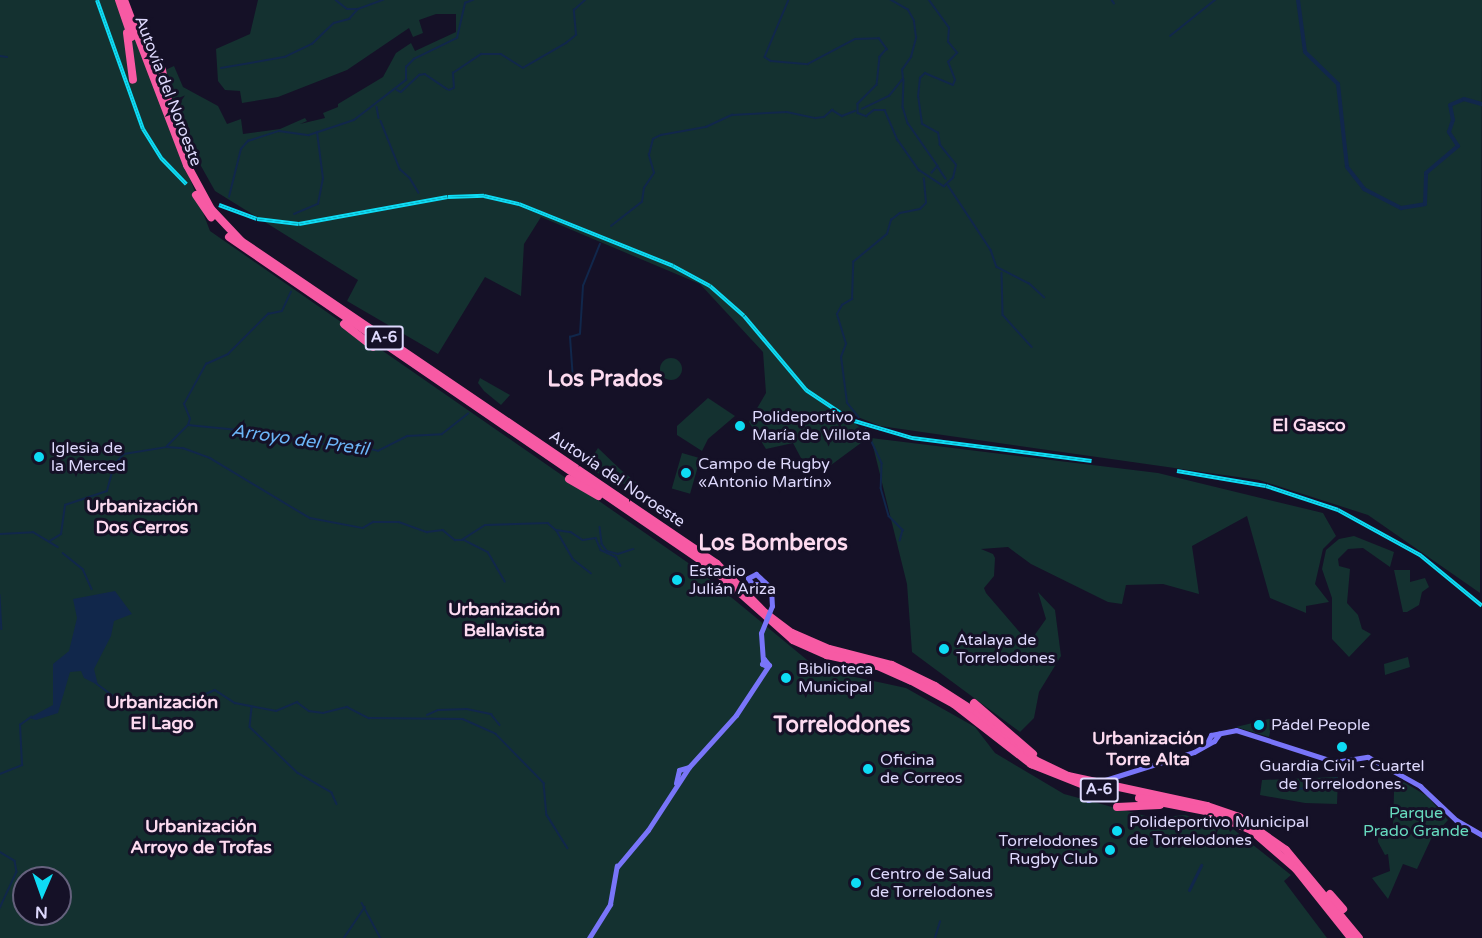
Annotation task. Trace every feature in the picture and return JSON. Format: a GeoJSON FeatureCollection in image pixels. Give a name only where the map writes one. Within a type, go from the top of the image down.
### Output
{"type":"FeatureCollection","features":[{"type":"Feature","properties":{"kind":"highway","name":"Autovía del Noroeste"},"geometry":{"type":"LineString","coordinates":[[117,0],[182,167],[214,222],[239,246],[687,550],[793,640],[827,655],[891,668]]}},
{"type":"Feature","properties":{"kind":"highway"},"geometry":{"type":"LineString","coordinates":[[117,0],[128,34],[133,80]]}},
{"type":"Feature","properties":{"kind":"highway","name":"Autovía del Noroeste"},"geometry":{"type":"LineString","coordinates":[[124,0],[145,69]]}},
{"type":"Feature","properties":{"kind":"highway"},"geometry":{"type":"LineString","coordinates":[[162,70],[173,125],[203,197]]}},
{"type":"Feature","properties":{"kind":"highway","name":"Autovía del Noroeste"},"geometry":{"type":"LineString","coordinates":[[149,79],[203,197],[219,219],[249,246],[717,564],[780,625],[829,649],[891,668],[909,676],[977,713],[1035,760],[1092,790],[1184,800],[1239,817],[1286,850],[1359,938]]}},
{"type":"Feature","properties":{"kind":"highway"},"geometry":{"type":"LineString","coordinates":[[312,297],[373,347]]}},
{"type":"Feature","properties":{"kind":"highway"},"geometry":{"type":"LineString","coordinates":[[544,446],[572,458]]}},
{"type":"Feature","properties":{"kind":"highway"},"geometry":{"type":"LineString","coordinates":[[569,479],[687,550]]}},
{"type":"Feature","properties":{"kind":"highway","name":"Autovía del Noroeste"},"geometry":{"type":"LineString","coordinates":[[909,676],[954,704],[1048,773],[1080,786],[1221,816],[1251,830],[1282,855],[1351,938]]}},
{"type":"Feature","properties":{"kind":"highway"},"geometry":{"type":"LineString","coordinates":[[974,703],[1040,759],[1092,790]]}},
{"type":"Feature","properties":{"kind":"highway"},"geometry":{"type":"LineString","coordinates":[[1117,807],[1165,805],[1221,816]]}},
{"type":"Feature","properties":{"kind":"highway"},"geometry":{"type":"LineString","coordinates":[[1239,817],[1257,825],[1284,844],[1343,909]]}},
{"type":"Feature","properties":{"kind":"main road"},"geometry":{"type":"LineString","coordinates":[[617,867],[648,830],[680,777],[679,770],[687,769],[736,715],[764,663],[761,633],[772,606],[773,592],[760,581]]}},
{"type":"Feature","properties":{"kind":"main road"},"geometry":{"type":"LineString","coordinates":[[1092,790],[1106,778],[1194,752],[1213,738],[1242,731],[1341,762],[1368,757],[1420,786],[1456,820],[1482,834]]}},
{"type":"Feature","properties":{"kind":"main road"},"geometry":{"type":"LineString","coordinates":[[1106,778],[1123,773]]}},
{"type":"Feature","properties":{"kind":"main road"},"geometry":{"type":"LineString","coordinates":[[589,938],[610,904],[617,867],[680,777]]}},
{"type":"Feature","properties":{"kind":"green space"},"geometry":{"type":"Polygon","coordinates":[[[0,0],[122,0],[210,231],[697,569],[818,669],[906,688],[975,727],[995,753],[1064,794],[1153,818],[1185,815],[1228,827],[1230,832],[1233,829],[1291,875],[1284,881],[1327,938],[0,938],[0,0]]]}},
{"type":"Feature","properties":{"kind":"green space"},"geometry":{"type":"Polygon","coordinates":[[[258,0],[1482,0],[1480,593],[1368,515],[1259,480],[880,426],[843,411],[869,437],[827,468],[801,458],[793,443],[766,449],[749,422],[766,393],[763,352],[700,284],[541,217],[524,244],[521,296],[485,277],[438,354],[347,301],[358,280],[215,191],[187,141],[163,71],[174,66],[183,87],[218,106],[227,124],[241,119],[243,134],[280,129],[305,118],[307,121],[300,124],[325,118],[323,113],[338,107],[338,104],[383,77],[396,53],[411,43],[415,51],[456,32],[456,14],[436,14],[419,20],[423,33],[413,37],[409,28],[347,70],[278,97],[242,103],[240,91],[225,90],[218,81],[216,49],[250,34],[258,0]]]}},
{"type":"Feature","properties":{"kind":"green space"},"geometry":{"type":"Polygon","coordinates":[[[667,358],[675,358],[682,365],[682,373],[675,380],[667,380],[660,373],[660,365],[667,358]]]}},
{"type":"Feature","properties":{"kind":"green space"},"geometry":{"type":"Polygon","coordinates":[[[480,378],[510,395],[501,405],[484,391],[478,383],[480,378]]]}},
{"type":"Feature","properties":{"kind":"green space"},"geometry":{"type":"Polygon","coordinates":[[[708,398],[735,416],[708,439],[702,451],[677,435],[677,426],[708,398]]]}},
{"type":"Feature","properties":{"kind":"green space"},"geometry":{"type":"Polygon","coordinates":[[[871,438],[1158,473],[1323,513],[1336,536],[1323,549],[1315,584],[1329,602],[1306,606],[1306,613],[1270,598],[1247,516],[1192,546],[1199,594],[1163,584],[1126,585],[1122,604],[1108,602],[1031,564],[1008,547],[981,549],[993,554],[995,558],[994,576],[984,588],[986,593],[1029,643],[1046,619],[1038,592],[1055,610],[1061,656],[1039,692],[1034,718],[1020,732],[912,652],[907,584],[871,438]]]}},
{"type":"Feature","properties":{"kind":"green space"},"geometry":{"type":"Polygon","coordinates":[[[598,448],[641,486],[615,483],[586,466],[598,448]]]}},
{"type":"Feature","properties":{"kind":"green space","name":"Campo de Rugby «Antonio Martín»"},"geometry":{"type":"Polygon","coordinates":[[[682,453],[700,458],[690,494],[672,489],[682,453]]]}},
{"type":"Feature","properties":{"kind":"green space"},"geometry":{"type":"Polygon","coordinates":[[[1354,536],[1394,552],[1390,567],[1363,548],[1348,549],[1338,559],[1339,566],[1350,569],[1347,603],[1358,615],[1362,629],[1371,634],[1349,657],[1332,639],[1332,598],[1322,569],[1326,550],[1339,539],[1354,536]]]}},
{"type":"Feature","properties":{"kind":"green space"},"geometry":{"type":"Polygon","coordinates":[[[1394,570],[1410,570],[1410,582],[1425,578],[1429,587],[1422,592],[1419,605],[1407,612],[1403,612],[1394,570]]]}},
{"type":"Feature","properties":{"kind":"green space"},"geometry":{"type":"Polygon","coordinates":[[[1408,657],[1410,667],[1385,675],[1384,664],[1408,657]]]}},
{"type":"Feature","properties":{"kind":"green space","name":"Pádel People"},"geometry":{"type":"Polygon","coordinates":[[[1273,718],[1269,737],[1236,727],[1273,718]]]}},
{"type":"Feature","properties":{"kind":"green space"},"geometry":{"type":"Polygon","coordinates":[[[1338,777],[1337,804],[1305,803],[1260,795],[1262,780],[1338,777]]]}},
{"type":"Feature","properties":{"kind":"green space","name":"Parque Prado Grande"},"geometry":{"type":"Polygon","coordinates":[[[1402,781],[1427,796],[1448,820],[1431,839],[1417,869],[1403,864],[1388,899],[1372,878],[1390,871],[1388,854],[1385,855],[1378,842],[1378,827],[1393,827],[1394,792],[1402,781]]]}},
{"type":"Feature","properties":{"kind":"water"},"geometry":{"type":"Polygon","coordinates":[[[115,591],[132,614],[114,621],[111,636],[94,669],[98,685],[84,678],[81,671],[70,672],[58,713],[36,720],[29,718],[53,705],[53,664],[69,651],[77,618],[73,599],[115,591]]]}},
{"type":"Feature","properties":{"kind":"waterway"},"geometry":{"type":"LineString","coordinates":[[336,0],[347,9],[358,9],[383,0]]}},
{"type":"Feature","properties":{"kind":"waterway"},"geometry":{"type":"LineString","coordinates":[[229,197],[241,149],[248,141],[279,131],[309,135],[354,120],[406,80],[406,67],[414,59],[457,38],[465,3],[473,0]]}},
{"type":"Feature","properties":{"kind":"waterway"},"geometry":{"type":"LineString","coordinates":[[449,90],[454,88],[453,73],[481,54],[501,54],[523,68],[566,43],[576,35],[574,10],[585,0]]}},
{"type":"Feature","properties":{"kind":"waterway"},"geometry":{"type":"LineString","coordinates":[[789,0],[765,57],[771,61],[808,64],[855,39],[879,38],[887,49],[880,57],[877,85],[858,104],[858,113],[866,116],[874,110],[885,110],[898,140],[919,170],[944,186],[953,178],[956,165],[940,145],[938,133],[922,124],[918,97],[920,78],[925,73],[953,85],[955,80],[948,62],[957,53],[948,42],[949,28],[929,0]]}},
{"type":"Feature","properties":{"kind":"waterway"},"geometry":{"type":"LineString","coordinates":[[862,109],[889,96],[903,79],[902,70],[911,57],[916,38],[914,21],[908,10],[891,0]]}},
{"type":"Feature","properties":{"kind":"waterway"},"geometry":{"type":"LineString","coordinates":[[1170,36],[1215,0]]}},
{"type":"Feature","properties":{"kind":"waterway"},"geometry":{"type":"LineString","coordinates":[[1298,0],[1305,52],[1338,84],[1347,167],[1364,189],[1401,208],[1425,204],[1426,173],[1458,146],[1449,132],[1453,120],[1450,105],[1464,99],[1482,104]]}},
{"type":"Feature","properties":{"kind":"waterway"},"geometry":{"type":"LineString","coordinates":[[221,68],[285,57],[312,44],[334,23],[349,19],[358,9]]}},
{"type":"Feature","properties":{"kind":"waterway"},"geometry":{"type":"LineString","coordinates":[[0,56],[7,57]]}},
{"type":"Feature","properties":{"kind":"waterway"},"geometry":{"type":"LineString","coordinates":[[397,90],[401,92],[419,75],[425,74],[447,89]]}},
{"type":"Feature","properties":{"kind":"waterway"},"geometry":{"type":"LineString","coordinates":[[904,80],[903,107],[908,123],[938,166],[932,173]]}},
{"type":"Feature","properties":{"kind":"waterway"},"geometry":{"type":"LineString","coordinates":[[377,107],[379,118]]}},
{"type":"Feature","properties":{"kind":"waterway"},"geometry":{"type":"LineString","coordinates":[[611,226],[642,202],[644,188],[654,173],[649,155],[653,139],[661,135],[706,127],[732,115],[787,112],[815,118],[824,117],[832,110],[842,116],[855,111]]}},
{"type":"Feature","properties":{"kind":"waterway"},"geometry":{"type":"LineString","coordinates":[[381,121],[400,169],[410,178],[419,193]]}},
{"type":"Feature","properties":{"kind":"waterway"},"geometry":{"type":"LineString","coordinates":[[294,214],[318,204],[323,179],[317,132]]}},
{"type":"Feature","properties":{"kind":"waterway"},"geometry":{"type":"LineString","coordinates":[[938,167],[946,179]]}},
{"type":"Feature","properties":{"kind":"waterway"},"geometry":{"type":"LineString","coordinates":[[859,418],[847,403],[841,357],[846,344],[837,314],[842,305],[852,299],[853,262],[887,234],[891,220],[900,213],[920,209],[926,203],[924,179]]}},
{"type":"Feature","properties":{"kind":"waterway"},"geometry":{"type":"LineString","coordinates":[[948,185],[991,250],[997,267],[1029,283],[1044,297]]}},
{"type":"Feature","properties":{"kind":"waterway"},"geometry":{"type":"LineString","coordinates":[[573,380],[570,337],[580,334],[583,286],[600,244]]}},
{"type":"Feature","properties":{"kind":"waterway"},"geometry":{"type":"LineString","coordinates":[[1002,273],[1003,315],[1032,347]]}},
{"type":"Feature","properties":{"kind":"waterway"},"geometry":{"type":"LineString","coordinates":[[188,425],[190,419],[184,404],[206,364],[228,354],[268,314],[282,311],[291,292]]}},
{"type":"Feature","properties":{"kind":"waterway","name":"Arroyo del Pretil"},"geometry":{"type":"LineString","coordinates":[[167,446],[188,425],[259,432],[334,446],[347,443],[378,451],[407,436],[442,434],[468,414]]}},
{"type":"Feature","properties":{"kind":"waterway"},"geometry":{"type":"LineString","coordinates":[[866,429],[882,464],[881,488],[889,516],[903,530],[900,541]]}},
{"type":"Feature","properties":{"kind":"waterway"},"geometry":{"type":"LineString","coordinates":[[50,541],[61,534],[65,505],[107,491],[114,465],[124,454],[167,447],[183,448],[210,458],[310,518],[363,528],[373,522],[399,522],[427,532],[443,530],[455,540],[462,540],[485,525],[548,523],[556,530],[571,532],[583,540],[596,538],[601,550],[616,557],[621,566]]}},
{"type":"Feature","properties":{"kind":"waterway"},"geometry":{"type":"LineString","coordinates":[[600,527],[602,544],[607,551],[618,554],[633,549]]}},
{"type":"Feature","properties":{"kind":"waterway"},"geometry":{"type":"LineString","coordinates":[[557,531],[573,559],[591,573]]}},
{"type":"Feature","properties":{"kind":"waterway"},"geometry":{"type":"LineString","coordinates":[[0,534],[33,532],[58,547]]}},
{"type":"Feature","properties":{"kind":"waterway"},"geometry":{"type":"LineString","coordinates":[[464,540],[488,552],[505,582]]}},
{"type":"Feature","properties":{"kind":"waterway"},"geometry":{"type":"LineString","coordinates":[[63,553],[83,569],[92,589]]}},
{"type":"Feature","properties":{"kind":"waterway"},"geometry":{"type":"LineString","coordinates":[[0,595],[2,629]]}},
{"type":"Feature","properties":{"kind":"waterway"},"geometry":{"type":"LineString","coordinates":[[96,683],[113,696],[148,707],[161,703],[175,707],[215,690],[235,703],[276,711],[297,702],[309,711],[323,713],[347,707],[369,718],[463,719],[496,734],[544,783],[547,815],[568,848]]}},
{"type":"Feature","properties":{"kind":"waterway"},"geometry":{"type":"LineString","coordinates":[[252,708],[250,727],[298,773],[332,793],[337,804]]}},
{"type":"Feature","properties":{"kind":"waterway"},"geometry":{"type":"LineString","coordinates":[[427,715],[438,710],[467,709],[491,714],[500,725]]}},
{"type":"Feature","properties":{"kind":"waterway"},"geometry":{"type":"LineString","coordinates":[[0,774],[22,765],[20,725],[31,717]]}},
{"type":"Feature","properties":{"kind":"waterway"},"geometry":{"type":"LineString","coordinates":[[1336,778],[1337,790]]}},
{"type":"Feature","properties":{"kind":"waterway"},"geometry":{"type":"LineString","coordinates":[[1288,789],[1324,788],[1330,784]]}},
{"type":"Feature","properties":{"kind":"waterway"},"geometry":{"type":"LineString","coordinates":[[0,852],[15,861],[17,872],[0,908]]}},
{"type":"Feature","properties":{"kind":"waterway"},"geometry":{"type":"LineString","coordinates":[[1189,890],[1201,865]]}},
{"type":"Feature","properties":{"kind":"waterway"},"geometry":{"type":"LineString","coordinates":[[362,903],[381,938]]}},
{"type":"Feature","properties":{"kind":"waterway"},"geometry":{"type":"LineString","coordinates":[[344,938],[365,907]]}},
{"type":"Feature","properties":{"kind":"waterway"},"geometry":{"type":"LineString","coordinates":[[935,938],[940,922]]}},
{"type":"Feature","properties":{"kind":"railway"},"geometry":{"type":"LineString","coordinates":[[97,0],[143,129],[162,159],[186,184]]}},
{"type":"Feature","properties":{"kind":"railway"},"geometry":{"type":"LineString","coordinates":[[219,205],[257,219],[299,224],[448,197],[484,196],[519,204],[673,266],[710,286],[744,316],[806,390],[851,420],[912,438],[1092,461]]}},
{"type":"Feature","properties":{"kind":"railway"},"geometry":{"type":"LineString","coordinates":[[1177,471],[1266,486],[1338,510],[1420,555],[1482,606]]}},
{"type":"Feature","properties":{"kind":"place","name":"Polideportivo María de Villota"},"geometry":{"type":"Point","coordinates":[740,426]}},
{"type":"Feature","properties":{"kind":"place","name":"Iglesia de la Merced"},"geometry":{"type":"Point","coordinates":[39,457]}},
{"type":"Feature","properties":{"kind":"place","name":"Campo de Rugby «Antonio Martín»"},"geometry":{"type":"Point","coordinates":[686,473]}},
{"type":"Feature","properties":{"kind":"place","name":"Estadio Julián Ariza"},"geometry":{"type":"Point","coordinates":[677,580]}},
{"type":"Feature","properties":{"kind":"place","name":"Atalaya de Torrelodones"},"geometry":{"type":"Point","coordinates":[944,649]}},
{"type":"Feature","properties":{"kind":"place","name":"Biblioteca Municipal"},"geometry":{"type":"Point","coordinates":[786,678]}},
{"type":"Feature","properties":{"kind":"place","name":"Pádel People"},"geometry":{"type":"Point","coordinates":[1259,725]}},
{"type":"Feature","properties":{"kind":"place","name":"Guardia Civil - Cuartel de Torrelodones."},"geometry":{"type":"Point","coordinates":[1342,747]}},
{"type":"Feature","properties":{"kind":"place","name":"Oficina de Correos"},"geometry":{"type":"Point","coordinates":[868,769]}},
{"type":"Feature","properties":{"kind":"place","name":"Polideportivo Municipal de Torrelodones"},"geometry":{"type":"Point","coordinates":[1117,831]}},
{"type":"Feature","properties":{"kind":"place","name":"Torrelodones Rugby Club"},"geometry":{"type":"Point","coordinates":[1110,850]}},
{"type":"Feature","properties":{"kind":"place","name":"Centro de Salud de Torrelodones"},"geometry":{"type":"Point","coordinates":[856,883]}},
{"type":"Feature","properties":{"kind":"district","name":"Los Prados"},"geometry":{"type":"Point","coordinates":[605,380]}},
{"type":"Feature","properties":{"kind":"district","name":"El Gasco"},"geometry":{"type":"Point","coordinates":[1309,425]}},
{"type":"Feature","properties":{"kind":"district","name":"Urbanización Dos Cerros"},"geometry":{"type":"Point","coordinates":[142,517]}},
{"type":"Feature","properties":{"kind":"district","name":"Los Bomberos"},"geometry":{"type":"Point","coordinates":[773,544]}},
{"type":"Feature","properties":{"kind":"district","name":"Urbanización Bellavista"},"geometry":{"type":"Point","coordinates":[504,620]}},
{"type":"Feature","properties":{"kind":"district","name":"Urbanización El Lago"},"geometry":{"type":"Point","coordinates":[162,713]}},
{"type":"Feature","properties":{"kind":"district","name":"Torrelodones"},"geometry":{"type":"Point","coordinates":[842,726]}},
{"type":"Feature","properties":{"kind":"district","name":"Urbanización Torre Alta"},"geometry":{"type":"Point","coordinates":[1148,750]}},
{"type":"Feature","properties":{"kind":"district","name":"Urbanización Arroyo de Trofas"},"geometry":{"type":"Point","coordinates":[201,837]}}]}
